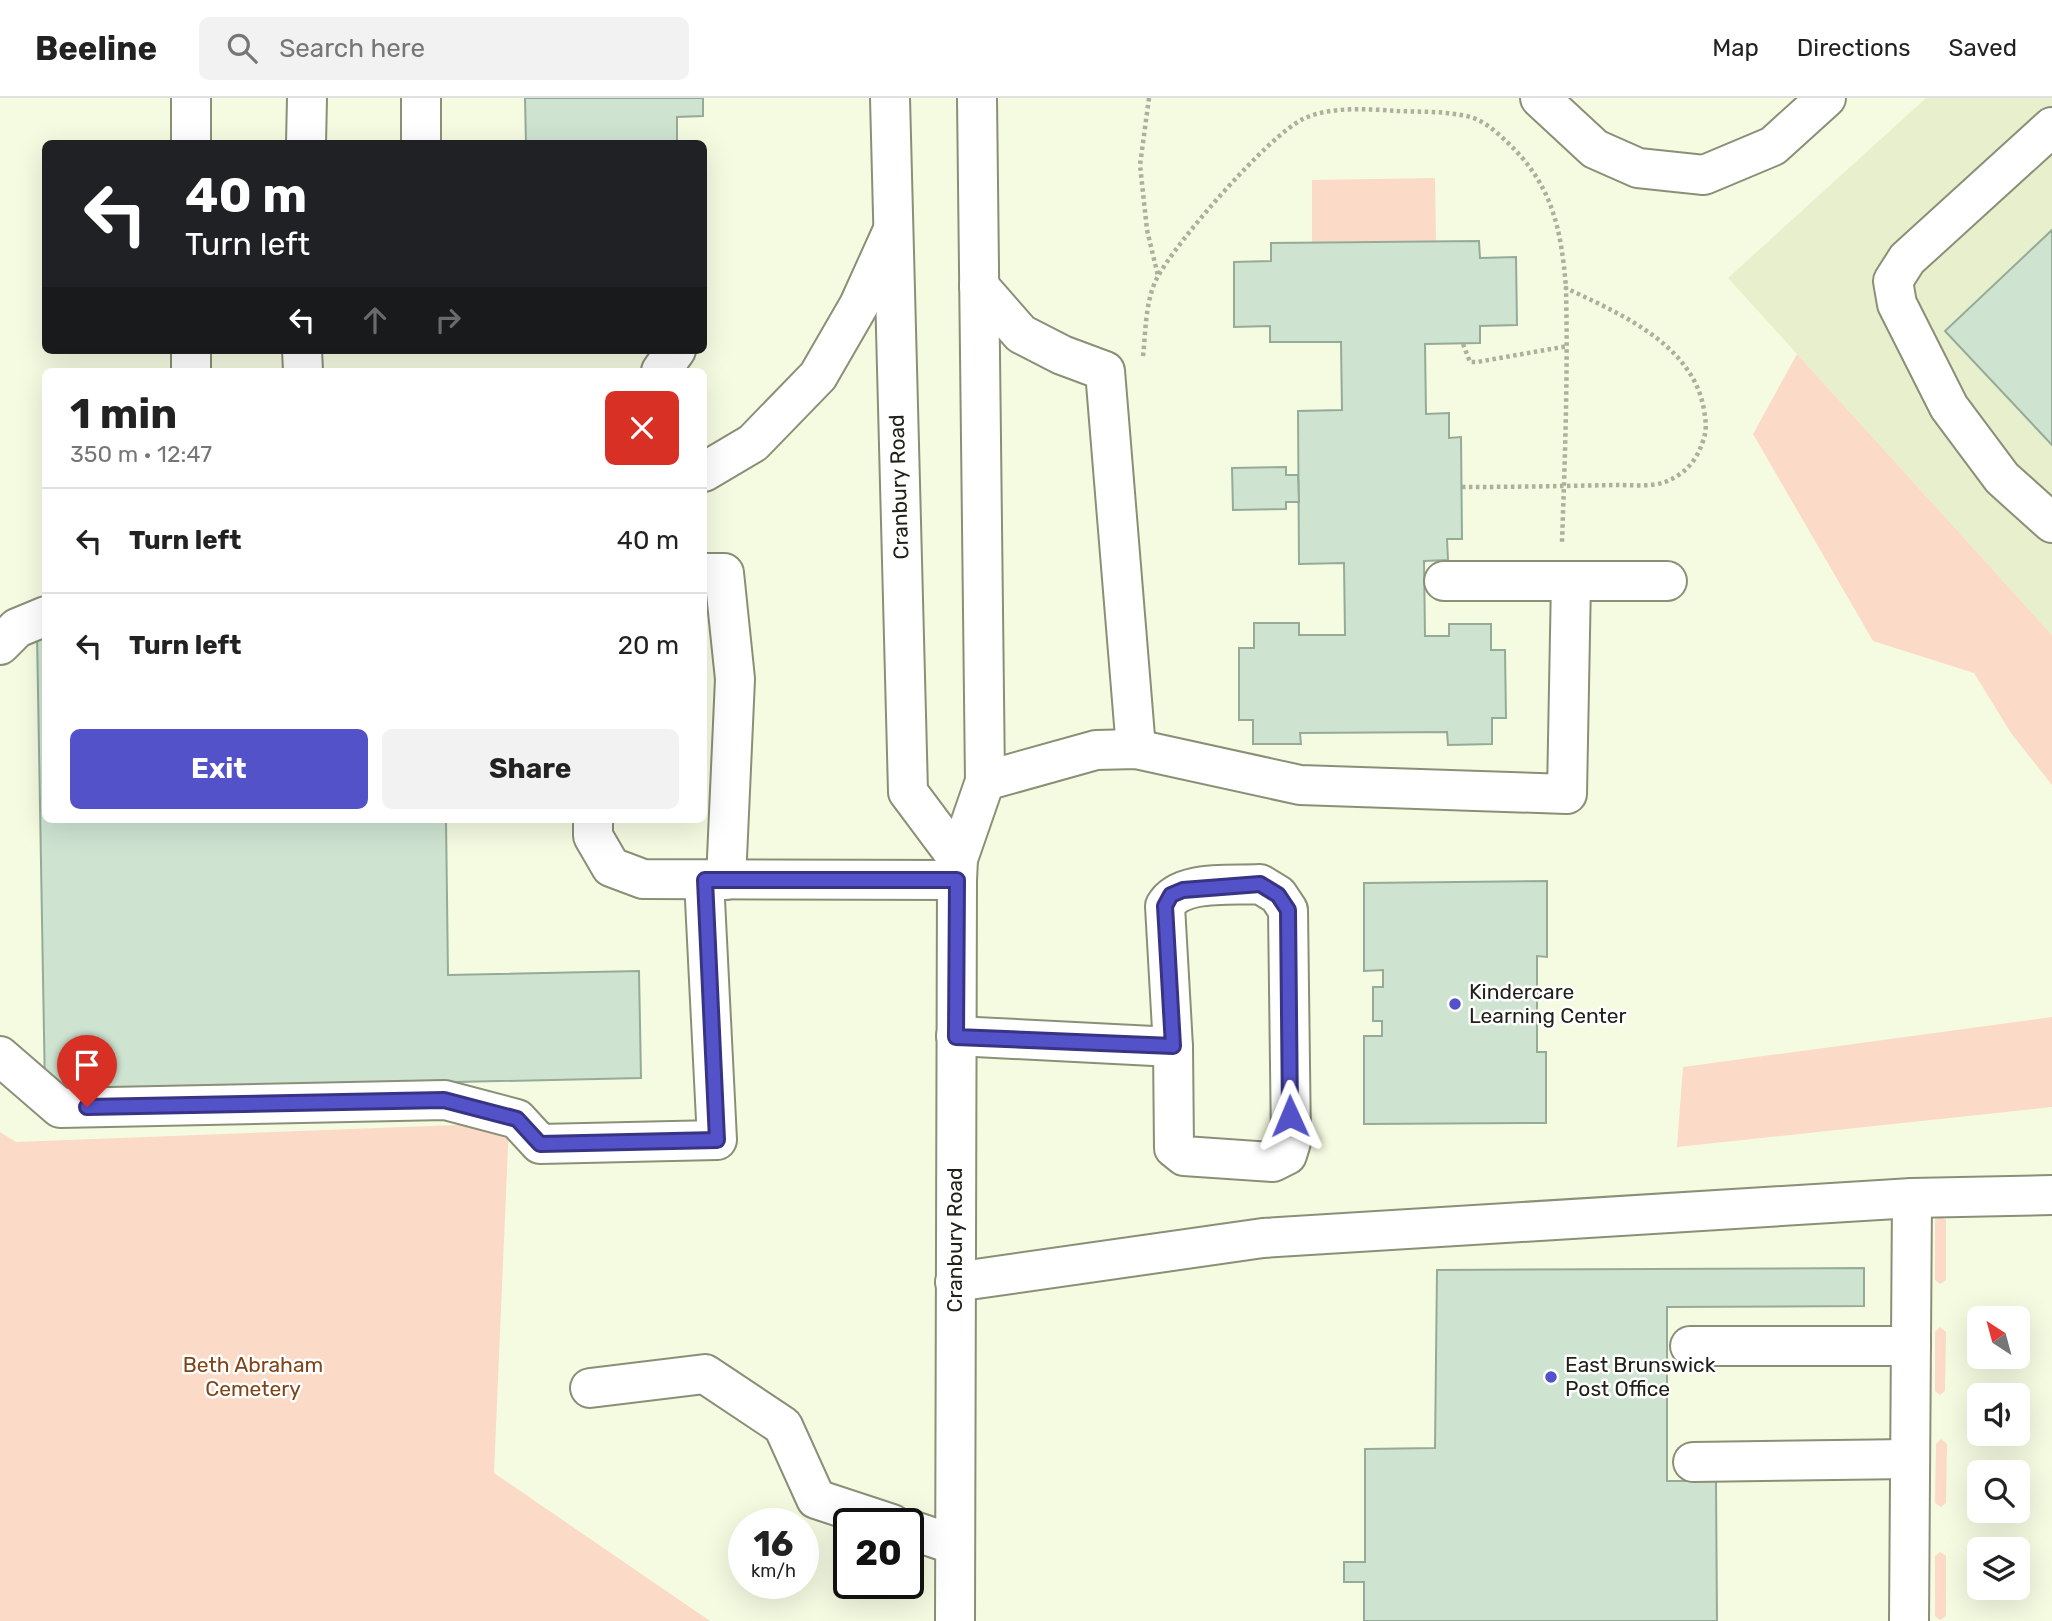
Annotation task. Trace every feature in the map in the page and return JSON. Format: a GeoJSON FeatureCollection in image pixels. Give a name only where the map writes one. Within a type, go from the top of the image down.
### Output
{"type":"FeatureCollection","features":[{"type":"Feature","properties":{"kind":"main road"},"geometry":{"type":"LineString","coordinates":[[191,98],[191,140]]}},
{"type":"Feature","properties":{"kind":"main road"},"geometry":{"type":"LineString","coordinates":[[306,140],[307,98]]}},
{"type":"Feature","properties":{"kind":"main road"},"geometry":{"type":"LineString","coordinates":[[421,98],[421,140]]}},
{"type":"Feature","properties":{"kind":"main road","name":"Cranbury Road"},"geometry":{"type":"LineString","coordinates":[[890,98],[908,792],[958,869]]}},
{"type":"Feature","properties":{"kind":"main road","name":"Cranbury Road"},"geometry":{"type":"LineString","coordinates":[[955,1621],[958,869],[985,781],[977,98]]}},
{"type":"Feature","properties":{"kind":"main road"},"geometry":{"type":"LineString","coordinates":[[1540,98],[1595,149],[1638,168],[1704,175],[1773,146],[1826,98]]}},
{"type":"Feature","properties":{"kind":"main road"},"geometry":{"type":"LineString","coordinates":[[2052,127],[1907,259],[1893,281],[1897,304],[1949,407],[2002,478],[2052,523]]}},
{"type":"Feature","properties":{"kind":"main road"},"geometry":{"type":"LineString","coordinates":[[707,470],[753,443],[818,376],[859,305],[892,232]]}},
{"type":"Feature","properties":{"kind":"main road"},"geometry":{"type":"LineString","coordinates":[[979,286],[1021,334],[1062,355],[1105,371],[1136,749]]}},
{"type":"Feature","properties":{"kind":"main road"},"geometry":{"type":"LineString","coordinates":[[0,1056],[60,1108],[444,1100],[517,1119],[540,1144],[717,1140],[715,880],[734,680],[724,573],[707,573]]}},
{"type":"Feature","properties":{"kind":"main road"},"geometry":{"type":"LineString","coordinates":[[1444,581],[1667,581]]}},
{"type":"Feature","properties":{"kind":"main road"},"geometry":{"type":"LineString","coordinates":[[985,781],[1096,750],[1136,749],[1300,785],[1567,794],[1566,581]]}},
{"type":"Feature","properties":{"kind":"main road"},"geometry":{"type":"LineString","coordinates":[[0,646],[17,628],[42,618]]}},
{"type":"Feature","properties":{"kind":"main road"},"geometry":{"type":"LineString","coordinates":[[593,823],[593,836],[611,867],[643,879],[715,880],[958,869]]}},
{"type":"Feature","properties":{"kind":"main road"},"geometry":{"type":"LineString","coordinates":[[1260,884],[1278,895],[1288,910],[1291,1142],[1287,1154],[1273,1162],[1184,1156],[1174,1148],[1173,1046],[1165,906],[1171,895],[1183,890],[1260,884]]}},
{"type":"Feature","properties":{"kind":"main road"},"geometry":{"type":"LineString","coordinates":[[956,1037],[1173,1046]]}},
{"type":"Feature","properties":{"kind":"main road"},"geometry":{"type":"LineString","coordinates":[[955,1282],[1263,1238],[1912,1198],[2052,1195]]}},
{"type":"Feature","properties":{"kind":"main road"},"geometry":{"type":"LineString","coordinates":[[1909,1621],[1912,1198]]}},
{"type":"Feature","properties":{"kind":"main road"},"geometry":{"type":"LineString","coordinates":[[1690,1346],[1911,1346]]}},
{"type":"Feature","properties":{"kind":"main road"},"geometry":{"type":"LineString","coordinates":[[590,1388],[705,1374],[783,1426],[816,1499],[843,1508]]}},
{"type":"Feature","properties":{"kind":"main road"},"geometry":{"type":"LineString","coordinates":[[1693,1462],[1910,1459]]}},
{"type":"Feature","properties":{"kind":"main road"},"geometry":{"type":"LineString","coordinates":[[924,1535],[955,1545]]}},
{"type":"Feature","properties":{"kind":"path"},"geometry":{"type":"LineString","coordinates":[[1149,98],[1140,165],[1147,230],[1158,277]]}},
{"type":"Feature","properties":{"kind":"path"},"geometry":{"type":"LineString","coordinates":[[1142,359],[1149,299],[1158,277],[1255,157],[1286,128],[1306,117],[1328,111],[1375,109],[1468,116],[1489,126],[1519,153],[1541,181],[1556,216],[1566,288],[1568,346],[1564,486],[1566,581]]}},
{"type":"Feature","properties":{"kind":"path"},"geometry":{"type":"LineString","coordinates":[[1462,487],[1661,484],[1685,472],[1699,452],[1707,431],[1702,397],[1691,372],[1674,351],[1611,310],[1566,288]]}},
{"type":"Feature","properties":{"kind":"path"},"geometry":{"type":"LineString","coordinates":[[1463,344],[1466,358],[1470,362],[1568,346]]}},
{"type":"Feature","properties":{"kind":"shaded area"},"geometry":{"type":"Polygon","coordinates":[[[1926,98],[2052,98],[2052,635],[1728,278],[1926,98]]]}},
{"type":"Feature","properties":{"kind":"green space"},"geometry":{"type":"Polygon","coordinates":[[[1435,178],[1436,241],[1312,242],[1312,180],[1435,178]]]}},
{"type":"Feature","properties":{"kind":"green space"},"geometry":{"type":"Polygon","coordinates":[[[1797,354],[2052,635],[2052,785],[2011,733],[1974,673],[1873,641],[1753,434],[1797,354]]]}},
{"type":"Feature","properties":{"kind":"green space"},"geometry":{"type":"Polygon","coordinates":[[[2052,1017],[2052,1107],[1677,1147],[1683,1067],[2052,1017]]]}},
{"type":"Feature","properties":{"kind":"green space","name":"Beth Abraham Cemetery"},"geometry":{"type":"Polygon","coordinates":[[[509,1123],[494,1473],[710,1621],[0,1621],[0,1132],[16,1142],[509,1123]]]}},
{"type":"Feature","properties":{"kind":"green space"},"geometry":{"type":"Polygon","coordinates":[[[1940,1216],[1946,1220],[1946,1280],[1940,1284],[1935,1280],[1935,1220],[1940,1216]]]}},
{"type":"Feature","properties":{"kind":"green space"},"geometry":{"type":"Polygon","coordinates":[[[1940,1327],[1946,1332],[1945,1391],[1940,1395],[1935,1391],[1935,1332],[1940,1327]]]}},
{"type":"Feature","properties":{"kind":"green space"},"geometry":{"type":"Polygon","coordinates":[[[1941,1439],[1947,1444],[1946,1503],[1941,1507],[1935,1503],[1936,1444],[1941,1439]]]}},
{"type":"Feature","properties":{"kind":"green space"},"geometry":{"type":"Polygon","coordinates":[[[1940,1552],[1946,1556],[1946,1616],[1940,1620],[1935,1616],[1935,1556],[1940,1552]]]}},
{"type":"Feature","properties":{"kind":"building"},"geometry":{"type":"Polygon","coordinates":[[[525,98],[703,98],[703,116],[677,117],[677,140],[526,140],[525,98]]]}},
{"type":"Feature","properties":{"kind":"building"},"geometry":{"type":"Polygon","coordinates":[[[2052,230],[2052,445],[1945,331],[2052,230]]]}},
{"type":"Feature","properties":{"kind":"building"},"geometry":{"type":"Polygon","coordinates":[[[1479,241],[1480,258],[1516,257],[1517,325],[1480,326],[1480,343],[1425,344],[1426,414],[1449,413],[1449,438],[1461,437],[1462,539],[1447,539],[1448,560],[1424,561],[1425,636],[1449,636],[1449,624],[1491,624],[1491,650],[1505,650],[1506,718],[1492,718],[1492,744],[1448,745],[1447,732],[1300,733],[1301,744],[1253,744],[1253,720],[1239,720],[1239,648],[1254,648],[1254,623],[1299,623],[1299,635],[1345,635],[1344,563],[1299,564],[1298,411],[1342,410],[1341,342],[1270,342],[1270,326],[1234,327],[1234,262],[1271,261],[1271,243],[1479,241]]]}},
{"type":"Feature","properties":{"kind":"building"},"geometry":{"type":"Polygon","coordinates":[[[1286,467],[1286,475],[1298,475],[1299,502],[1286,502],[1286,509],[1233,510],[1232,468],[1286,467]]]}},
{"type":"Feature","properties":{"kind":"building"},"geometry":{"type":"Polygon","coordinates":[[[37,634],[42,634],[42,823],[446,823],[448,975],[639,971],[641,1078],[45,1091],[37,634]]]}},
{"type":"Feature","properties":{"kind":"building","name":"Kindercare Learning Center"},"geometry":{"type":"Polygon","coordinates":[[[1547,881],[1547,957],[1537,956],[1537,1052],[1546,1052],[1546,1123],[1364,1124],[1364,1036],[1382,1036],[1382,1021],[1373,1021],[1373,987],[1383,987],[1383,970],[1364,971],[1364,883],[1547,881]]]}},
{"type":"Feature","properties":{"kind":"building","name":"East Brunswick Post Office"},"geometry":{"type":"Polygon","coordinates":[[[1864,1268],[1864,1306],[1667,1307],[1667,1481],[1716,1481],[1717,1621],[1364,1621],[1364,1582],[1344,1582],[1344,1562],[1365,1562],[1365,1449],[1435,1448],[1437,1270],[1864,1268]]]}},
{"type":"Feature","properties":{"kind":"place","name":"Kindercare Learning Center"},"geometry":{"type":"Point","coordinates":[1455,1004]}},
{"type":"Feature","properties":{"kind":"place","name":"East Brunswick Post Office"},"geometry":{"type":"Point","coordinates":[1551,1377]}},
{"type":"Feature","properties":{"kind":"route"},"geometry":{"type":"LineString","coordinates":[[87,1107],[444,1100],[517,1119],[540,1144],[717,1140],[705,880],[957,880],[956,1037],[1173,1046],[1165,906],[1171,895],[1183,890],[1260,884],[1278,895],[1288,910],[1290,1116]]}}]}
